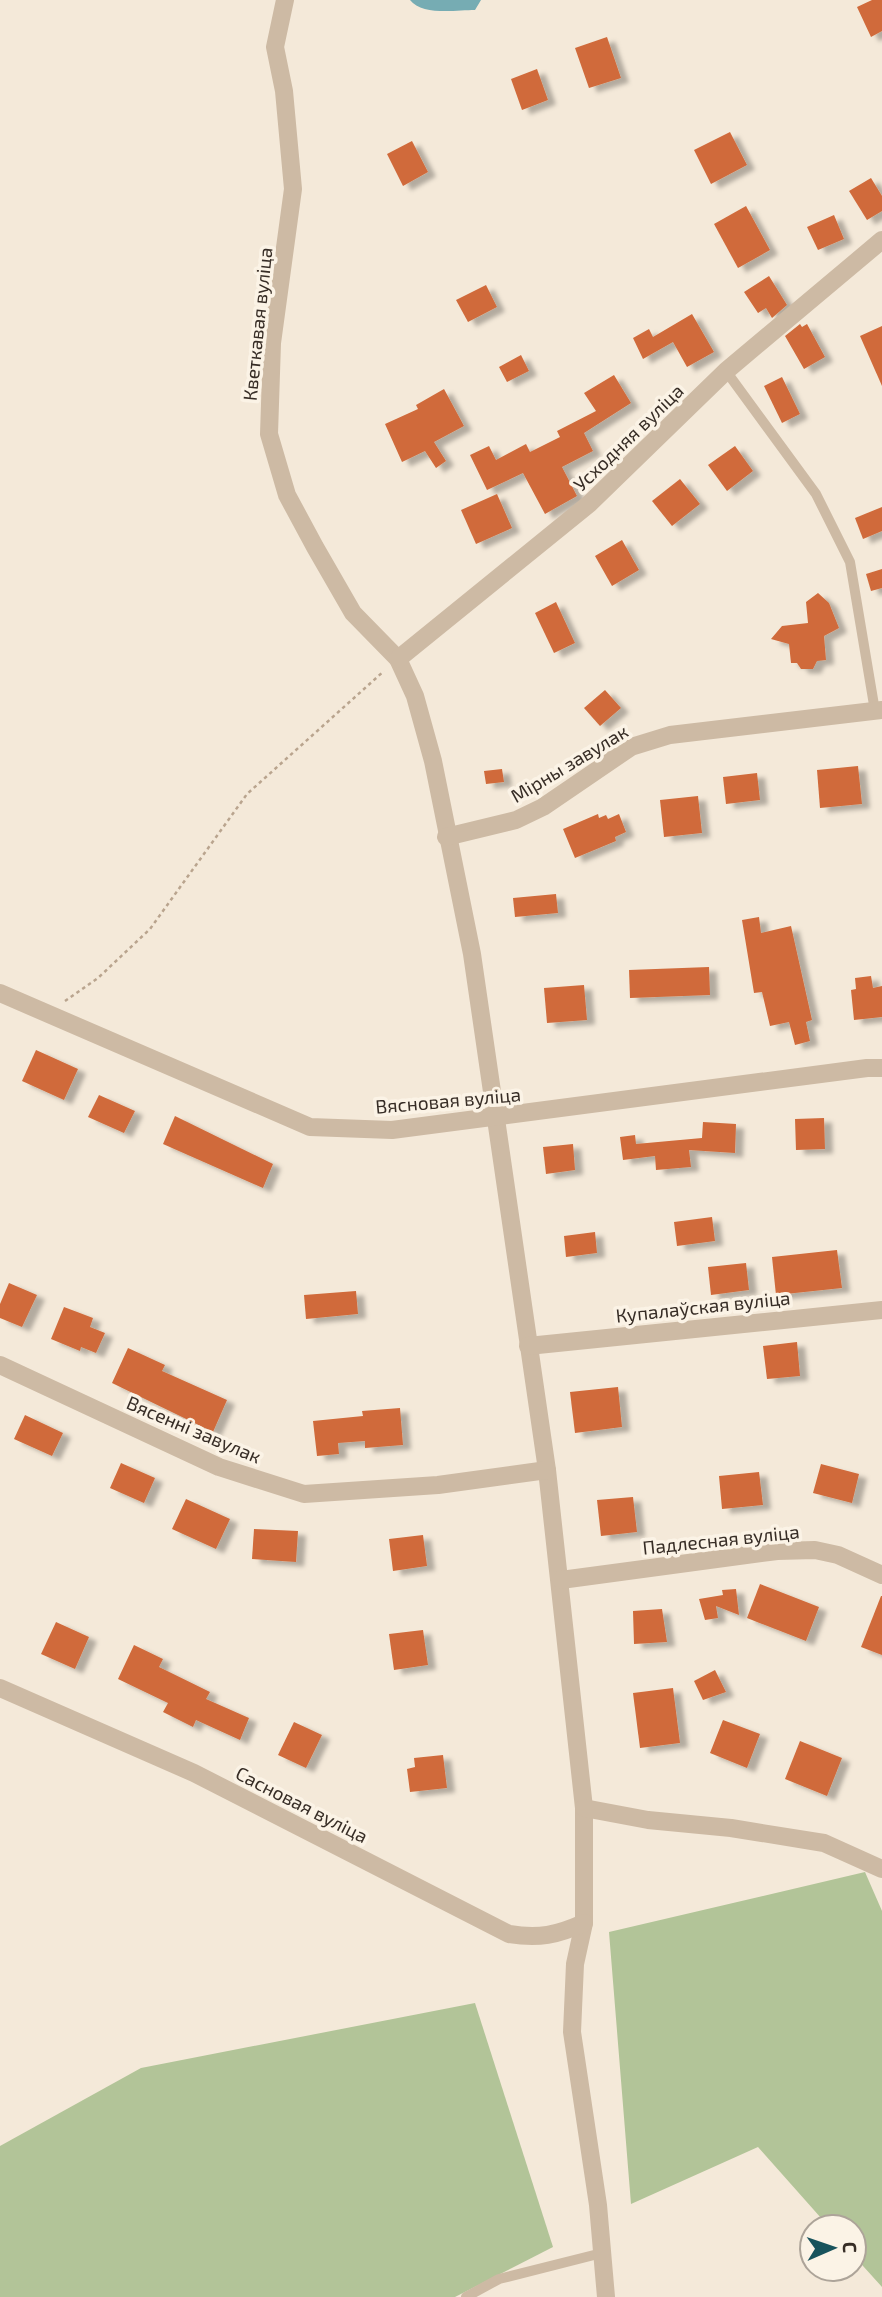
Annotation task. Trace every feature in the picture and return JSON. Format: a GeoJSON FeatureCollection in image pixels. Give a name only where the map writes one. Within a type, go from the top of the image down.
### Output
{"type":"FeatureCollection","features":[{"type":"Feature","properties":{"kind":"street","name":"Кветкавая вуліца"},"geometry":{"type":"LineString","coordinates":[[285,0],[275,47],[284,91],[293,189],[272,343],[269,434],[287,495],[315,547],[353,613],[398,659],[415,696],[433,761],[446,838],[472,954],[547,1470],[584,1808],[584,1923],[576,1964],[572,2032],[606,2297]]}},
{"type":"Feature","properties":{"kind":"street","name":"Усходняя вуліца"},"geometry":{"type":"LineString","coordinates":[[398,659],[589,504],[726,371],[882,240]]}},
{"type":"Feature","properties":{"kind":"street","name":"Мірны завулак"},"geometry":{"type":"LineString","coordinates":[[446,838],[516,820],[543,807],[631,747],[670,735],[879,711]]}},
{"type":"Feature","properties":{"kind":"street","name":"Вясновая вуліца"},"geometry":{"type":"LineString","coordinates":[[0,993],[310,1127],[392,1130],[495,1119],[853,1069],[882,1068]]}},
{"type":"Feature","properties":{"kind":"street","name":"Купалаўская вуліца"},"geometry":{"type":"LineString","coordinates":[[528,1346],[882,1310]]}},
{"type":"Feature","properties":{"kind":"street","name":"Вясенні завулак"},"geometry":{"type":"LineString","coordinates":[[0,1365],[219,1467],[303,1494],[438,1485],[547,1470]]}},
{"type":"Feature","properties":{"kind":"street","name":"Падлесная вуліца"},"geometry":{"type":"LineString","coordinates":[[561,1580],[803,1550],[838,1555],[882,1575]]}},
{"type":"Feature","properties":{"kind":"street","name":"Сасновая вуліца"},"geometry":{"type":"LineString","coordinates":[[0,1688],[194,1773],[509,1934],[546,1937],[584,1923]]}},
{"type":"Feature","properties":{"kind":"street"},"geometry":{"type":"LineString","coordinates":[[584,1808],[648,1820],[731,1828],[824,1843],[882,1868]]}},
{"type":"Feature","properties":{"kind":"lane"},"geometry":{"type":"LineString","coordinates":[[726,371],[817,494],[850,562],[879,711]]}},
{"type":"Feature","properties":{"kind":"lane"},"geometry":{"type":"LineString","coordinates":[[466,2297],[499,2279],[602,2253]]}},
{"type":"Feature","properties":{"kind":"path"},"geometry":{"type":"LineString","coordinates":[[44,1014],[98,978],[150,929],[247,793],[398,659]]}},
{"type":"Feature","properties":{"kind":"green space"},"geometry":{"type":"Polygon","coordinates":[[[865,1872],[882,1911],[882,2287],[868,2272],[868,2213],[817,2213],[758,2147],[631,2204],[609,1932],[865,1872]]]}},
{"type":"Feature","properties":{"kind":"green space"},"geometry":{"type":"Polygon","coordinates":[[[475,2003],[553,2247],[455,2297],[0,2297],[0,2146],[141,2068],[475,2003]]]}},
{"type":"Feature","properties":{"kind":"water"},"geometry":{"type":"Polygon","coordinates":[[[410,0],[481,0],[475,10],[449,11],[423,8],[410,0]]]}},
{"type":"Feature","properties":{"kind":"building"},"geometry":{"type":"Polygon","coordinates":[[[872,0],[882,0],[882,31],[871,37],[857,7],[872,0]]]}},
{"type":"Feature","properties":{"kind":"building"},"geometry":{"type":"Polygon","coordinates":[[[607,37],[621,78],[589,88],[575,48],[607,37]]]}},
{"type":"Feature","properties":{"kind":"building"},"geometry":{"type":"Polygon","coordinates":[[[537,69],[548,100],[522,110],[511,79],[537,69]]]}},
{"type":"Feature","properties":{"kind":"building"},"geometry":{"type":"Polygon","coordinates":[[[730,132],[747,165],[711,184],[694,150],[730,132]]]}},
{"type":"Feature","properties":{"kind":"building"},"geometry":{"type":"Polygon","coordinates":[[[412,141],[428,172],[403,186],[387,154],[412,141]]]}},
{"type":"Feature","properties":{"kind":"building"},"geometry":{"type":"Polygon","coordinates":[[[871,178],[882,196],[882,211],[867,220],[849,191],[871,178]]]}},
{"type":"Feature","properties":{"kind":"building"},"geometry":{"type":"Polygon","coordinates":[[[746,206],[770,250],[738,268],[714,224],[746,206]]]}},
{"type":"Feature","properties":{"kind":"building"},"geometry":{"type":"Polygon","coordinates":[[[834,215],[844,239],[818,250],[807,227],[834,215]]]}},
{"type":"Feature","properties":{"kind":"building"},"geometry":{"type":"Polygon","coordinates":[[[769,276],[787,305],[772,318],[766,308],[758,313],[744,292],[769,276]]]}},
{"type":"Feature","properties":{"kind":"building"},"geometry":{"type":"Polygon","coordinates":[[[486,285],[497,307],[468,322],[456,300],[486,285]]]}},
{"type":"Feature","properties":{"kind":"building"},"geometry":{"type":"Polygon","coordinates":[[[692,314],[714,352],[687,367],[673,342],[643,359],[633,338],[649,329],[653,337],[692,314]]]}},
{"type":"Feature","properties":{"kind":"building"},"geometry":{"type":"Polygon","coordinates":[[[800,324],[802,327],[807,324],[825,357],[804,369],[785,336],[800,324]]]}},
{"type":"Feature","properties":{"kind":"building"},"geometry":{"type":"Polygon","coordinates":[[[882,326],[882,386],[860,336],[882,326]]]}},
{"type":"Feature","properties":{"kind":"building"},"geometry":{"type":"Polygon","coordinates":[[[521,355],[529,371],[507,382],[499,367],[521,355]]]}},
{"type":"Feature","properties":{"kind":"building"},"geometry":{"type":"Polygon","coordinates":[[[614,375],[631,403],[584,433],[593,451],[562,467],[577,496],[545,514],[523,473],[487,490],[470,455],[489,446],[496,460],[526,444],[530,452],[560,437],[557,431],[596,411],[584,393],[614,375]]]}},
{"type":"Feature","properties":{"kind":"building"},"geometry":{"type":"Polygon","coordinates":[[[782,377],[800,414],[782,423],[764,386],[782,377]]]}},
{"type":"Feature","properties":{"kind":"building"},"geometry":{"type":"Polygon","coordinates":[[[444,389],[464,426],[434,442],[446,461],[436,468],[425,451],[402,462],[385,424],[418,409],[416,405],[444,389]]]}},
{"type":"Feature","properties":{"kind":"building"},"geometry":{"type":"Polygon","coordinates":[[[735,446],[753,471],[727,491],[708,465],[735,446]]]}},
{"type":"Feature","properties":{"kind":"building"},"geometry":{"type":"Polygon","coordinates":[[[680,479],[700,504],[672,526],[652,501],[680,479]]]}},
{"type":"Feature","properties":{"kind":"building"},"geometry":{"type":"Polygon","coordinates":[[[497,494],[512,528],[476,544],[461,510],[497,494]]]}},
{"type":"Feature","properties":{"kind":"building"},"geometry":{"type":"Polygon","coordinates":[[[882,507],[882,531],[863,539],[855,518],[882,507]]]}},
{"type":"Feature","properties":{"kind":"building"},"geometry":{"type":"Polygon","coordinates":[[[622,540],[639,570],[612,586],[595,556],[622,540]]]}},
{"type":"Feature","properties":{"kind":"building"},"geometry":{"type":"Polygon","coordinates":[[[882,569],[882,588],[871,591],[866,574],[882,569]]]}},
{"type":"Feature","properties":{"kind":"building"},"geometry":{"type":"Polygon","coordinates":[[[818,593],[829,603],[839,628],[824,636],[826,660],[817,661],[813,669],[801,669],[797,663],[791,663],[789,644],[771,639],[782,626],[808,623],[806,602],[818,593]]]}},
{"type":"Feature","properties":{"kind":"building"},"geometry":{"type":"Polygon","coordinates":[[[556,602],[575,643],[554,653],[535,613],[556,602]]]}},
{"type":"Feature","properties":{"kind":"building"},"geometry":{"type":"Polygon","coordinates":[[[605,690],[621,708],[600,726],[584,708],[605,690]]]}},
{"type":"Feature","properties":{"kind":"building"},"geometry":{"type":"Polygon","coordinates":[[[858,766],[862,804],[820,808],[817,770],[858,766]]]}},
{"type":"Feature","properties":{"kind":"building"},"geometry":{"type":"Polygon","coordinates":[[[502,769],[504,782],[486,784],[484,771],[502,769]]]}},
{"type":"Feature","properties":{"kind":"building"},"geometry":{"type":"Polygon","coordinates":[[[757,773],[760,800],[726,804],[723,777],[757,773]]]}},
{"type":"Feature","properties":{"kind":"building"},"geometry":{"type":"Polygon","coordinates":[[[698,796],[702,833],[664,837],[660,800],[698,796]]]}},
{"type":"Feature","properties":{"kind":"building"},"geometry":{"type":"Polygon","coordinates":[[[598,814],[599,818],[606,815],[608,819],[619,814],[626,832],[615,837],[616,841],[575,858],[563,829],[598,814]]]}},
{"type":"Feature","properties":{"kind":"building"},"geometry":{"type":"Polygon","coordinates":[[[556,894],[558,913],[515,917],[513,898],[556,894]]]}},
{"type":"Feature","properties":{"kind":"building"},"geometry":{"type":"Polygon","coordinates":[[[759,917],[761,933],[791,926],[812,1020],[806,1022],[810,1041],[795,1045],[789,1022],[770,1026],[762,992],[754,993],[742,920],[759,917]]]}},
{"type":"Feature","properties":{"kind":"building"},"geometry":{"type":"Polygon","coordinates":[[[709,967],[710,995],[630,998],[629,970],[709,967]]]}},
{"type":"Feature","properties":{"kind":"building"},"geometry":{"type":"Polygon","coordinates":[[[871,976],[873,988],[882,986],[882,1017],[854,1020],[851,990],[856,989],[855,978],[871,976]]]}},
{"type":"Feature","properties":{"kind":"building"},"geometry":{"type":"Polygon","coordinates":[[[584,985],[587,1020],[547,1023],[544,988],[584,985]]]}},
{"type":"Feature","properties":{"kind":"building"},"geometry":{"type":"Polygon","coordinates":[[[36,1050],[78,1069],[64,1100],[22,1081],[36,1050]]]}},
{"type":"Feature","properties":{"kind":"building"},"geometry":{"type":"Polygon","coordinates":[[[99,1095],[135,1111],[124,1133],[88,1117],[99,1095]]]}},
{"type":"Feature","properties":{"kind":"building"},"geometry":{"type":"Polygon","coordinates":[[[175,1116],[273,1164],[263,1188],[163,1144],[175,1116]]]}},
{"type":"Feature","properties":{"kind":"building"},"geometry":{"type":"Polygon","coordinates":[[[824,1118],[825,1149],[796,1150],[795,1119],[824,1118]]]}},
{"type":"Feature","properties":{"kind":"building"},"geometry":{"type":"Polygon","coordinates":[[[703,1122],[736,1124],[735,1153],[689,1150],[691,1167],[656,1170],[655,1156],[623,1160],[620,1137],[635,1135],[636,1144],[702,1138],[703,1122]]]}},
{"type":"Feature","properties":{"kind":"building"},"geometry":{"type":"Polygon","coordinates":[[[573,1144],[575,1170],[546,1174],[543,1147],[573,1144]]]}},
{"type":"Feature","properties":{"kind":"building"},"geometry":{"type":"Polygon","coordinates":[[[712,1217],[715,1241],[677,1246],[674,1222],[712,1217]]]}},
{"type":"Feature","properties":{"kind":"building"},"geometry":{"type":"Polygon","coordinates":[[[595,1232],[597,1253],[566,1257],[564,1236],[595,1232]]]}},
{"type":"Feature","properties":{"kind":"building"},"geometry":{"type":"Polygon","coordinates":[[[837,1250],[842,1288],[776,1295],[772,1257],[837,1250]]]}},
{"type":"Feature","properties":{"kind":"building"},"geometry":{"type":"Polygon","coordinates":[[[746,1263],[749,1290],[711,1295],[708,1267],[746,1263]]]}},
{"type":"Feature","properties":{"kind":"building"},"geometry":{"type":"Polygon","coordinates":[[[9,1283],[37,1295],[22,1327],[0,1318],[0,1304],[9,1283]]]}},
{"type":"Feature","properties":{"kind":"building"},"geometry":{"type":"Polygon","coordinates":[[[356,1291],[358,1314],[306,1319],[304,1295],[356,1291]]]}},
{"type":"Feature","properties":{"kind":"building"},"geometry":{"type":"Polygon","coordinates":[[[64,1307],[93,1318],[90,1327],[105,1333],[96,1353],[81,1347],[80,1351],[51,1339],[64,1307]]]}},
{"type":"Feature","properties":{"kind":"building"},"geometry":{"type":"Polygon","coordinates":[[[797,1342],[800,1376],[767,1379],[763,1346],[797,1342]]]}},
{"type":"Feature","properties":{"kind":"building"},"geometry":{"type":"Polygon","coordinates":[[[128,1348],[165,1365],[162,1371],[227,1400],[213,1432],[112,1383],[128,1348]]]}},
{"type":"Feature","properties":{"kind":"building"},"geometry":{"type":"Polygon","coordinates":[[[618,1387],[622,1427],[575,1433],[570,1392],[618,1387]]]}},
{"type":"Feature","properties":{"kind":"building"},"geometry":{"type":"Polygon","coordinates":[[[400,1408],[403,1445],[365,1448],[365,1441],[338,1443],[339,1454],[317,1456],[313,1421],[363,1416],[362,1411],[400,1408]]]}},
{"type":"Feature","properties":{"kind":"building"},"geometry":{"type":"Polygon","coordinates":[[[25,1415],[63,1433],[52,1456],[14,1439],[25,1415]]]}},
{"type":"Feature","properties":{"kind":"building"},"geometry":{"type":"Polygon","coordinates":[[[121,1463],[155,1478],[144,1503],[110,1488],[121,1463]]]}},
{"type":"Feature","properties":{"kind":"building"},"geometry":{"type":"Polygon","coordinates":[[[821,1464],[859,1474],[852,1503],[813,1493],[821,1464]]]}},
{"type":"Feature","properties":{"kind":"building"},"geometry":{"type":"Polygon","coordinates":[[[759,1472],[763,1505],[722,1509],[719,1476],[759,1472]]]}},
{"type":"Feature","properties":{"kind":"building"},"geometry":{"type":"Polygon","coordinates":[[[633,1497],[637,1532],[601,1536],[597,1500],[633,1497]]]}},
{"type":"Feature","properties":{"kind":"building"},"geometry":{"type":"Polygon","coordinates":[[[186,1499],[230,1519],[216,1549],[172,1529],[186,1499]]]}},
{"type":"Feature","properties":{"kind":"building"},"geometry":{"type":"Polygon","coordinates":[[[254,1529],[298,1531],[296,1562],[252,1559],[254,1529]]]}},
{"type":"Feature","properties":{"kind":"building"},"geometry":{"type":"Polygon","coordinates":[[[423,1535],[427,1566],[393,1571],[389,1539],[423,1535]]]}},
{"type":"Feature","properties":{"kind":"building"},"geometry":{"type":"Polygon","coordinates":[[[760,1584],[819,1607],[806,1641],[747,1618],[760,1584]]]}},
{"type":"Feature","properties":{"kind":"building"},"geometry":{"type":"Polygon","coordinates":[[[736,1589],[739,1615],[716,1606],[718,1618],[705,1620],[699,1599],[723,1595],[722,1590],[736,1589]]]}},
{"type":"Feature","properties":{"kind":"building"},"geometry":{"type":"Polygon","coordinates":[[[882,1596],[882,1655],[861,1647],[882,1596]]]}},
{"type":"Feature","properties":{"kind":"building"},"geometry":{"type":"Polygon","coordinates":[[[662,1609],[667,1642],[634,1644],[633,1611],[662,1609]]]}},
{"type":"Feature","properties":{"kind":"building"},"geometry":{"type":"Polygon","coordinates":[[[56,1622],[89,1637],[75,1669],[41,1654],[56,1622]]]}},
{"type":"Feature","properties":{"kind":"building"},"geometry":{"type":"Polygon","coordinates":[[[423,1630],[428,1665],[394,1670],[389,1634],[423,1630]]]}},
{"type":"Feature","properties":{"kind":"building"},"geometry":{"type":"Polygon","coordinates":[[[134,1645],[163,1659],[159,1667],[210,1692],[206,1699],[249,1718],[240,1740],[196,1720],[193,1727],[163,1712],[168,1703],[118,1679],[134,1645]]]}},
{"type":"Feature","properties":{"kind":"building"},"geometry":{"type":"Polygon","coordinates":[[[715,1670],[726,1692],[703,1700],[694,1681],[715,1670]]]}},
{"type":"Feature","properties":{"kind":"building"},"geometry":{"type":"Polygon","coordinates":[[[673,1688],[680,1743],[640,1748],[633,1693],[673,1688]]]}},
{"type":"Feature","properties":{"kind":"building"},"geometry":{"type":"Polygon","coordinates":[[[723,1720],[760,1734],[747,1768],[710,1753],[723,1720]]]}},
{"type":"Feature","properties":{"kind":"building"},"geometry":{"type":"Polygon","coordinates":[[[294,1722],[322,1735],[306,1768],[278,1755],[294,1722]]]}},
{"type":"Feature","properties":{"kind":"building"},"geometry":{"type":"Polygon","coordinates":[[[800,1741],[842,1758],[827,1796],[785,1779],[800,1741]]]}},
{"type":"Feature","properties":{"kind":"building"},"geometry":{"type":"Polygon","coordinates":[[[443,1755],[447,1788],[410,1792],[407,1769],[415,1767],[414,1758],[443,1755]]]}}]}
